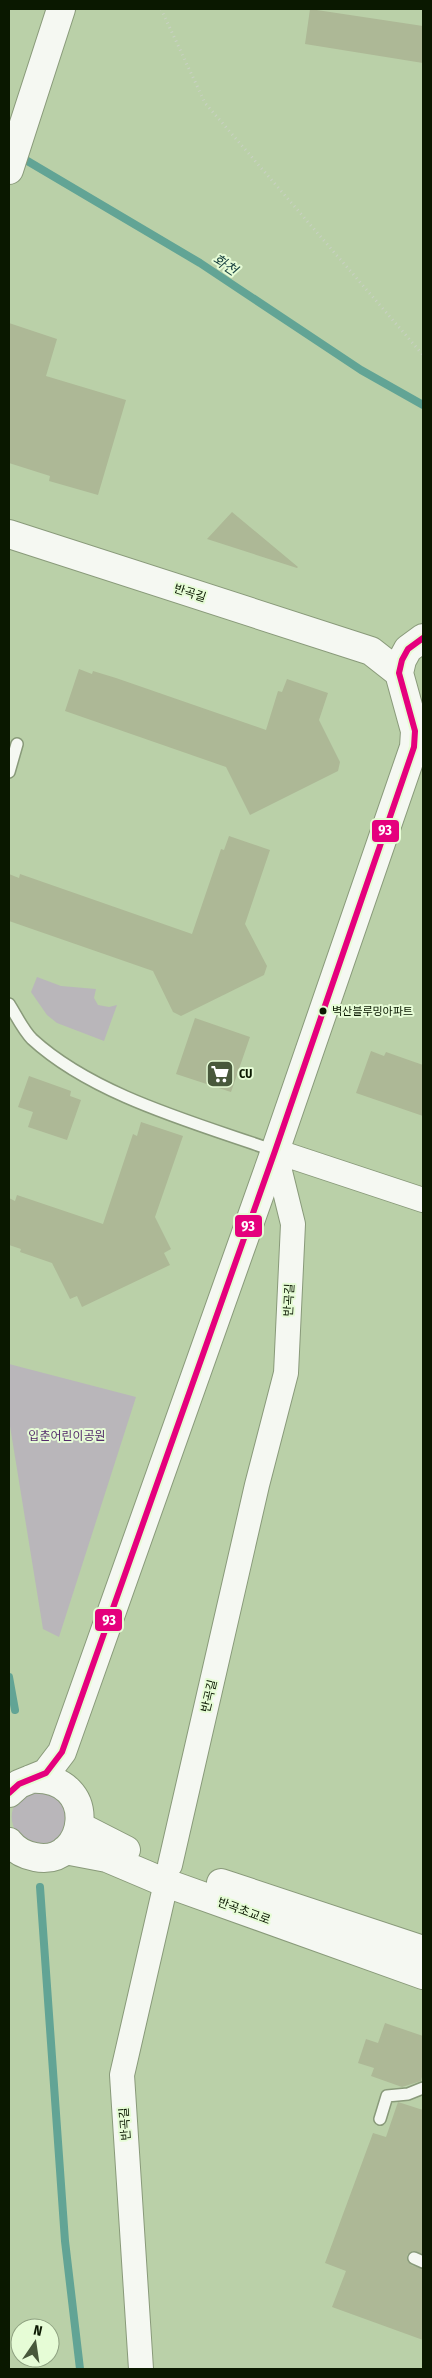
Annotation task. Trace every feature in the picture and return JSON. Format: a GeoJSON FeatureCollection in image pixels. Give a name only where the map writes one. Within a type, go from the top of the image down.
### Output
{"type":"FeatureCollection","features":[{"type":"Feature","properties":{"kind":"street"},"geometry":{"type":"LineString","coordinates":[[9,170],[61,9]]}},
{"type":"Feature","properties":{"kind":"street","name":"반곡길"},"geometry":{"type":"LineString","coordinates":[[9,534],[370,651],[412,673]]}},
{"type":"Feature","properties":{"kind":"street"},"geometry":{"type":"LineString","coordinates":[[20,1786],[46,1773],[62,1752],[275,1151],[418,741],[415,731],[412,673]]}},
{"type":"Feature","properties":{"kind":"street"},"geometry":{"type":"LineString","coordinates":[[275,1151],[423,1200]]}},
{"type":"Feature","properties":{"kind":"street","name":"반곡길"},"geometry":{"type":"LineString","coordinates":[[141,2369],[122,2075],[257,1485],[286,1373],[293,1224],[275,1151]]}},
{"type":"Feature","properties":{"kind":"street"},"geometry":{"type":"LineString","coordinates":[[9,1842],[26,1856],[39,1858],[53,1856],[65,1850],[74,1839],[79,1826],[80,1809],[67,1788],[62,1752]]}},
{"type":"Feature","properties":{"kind":"street"},"geometry":{"type":"LineString","coordinates":[[20,1786],[43,1778],[56,1781],[67,1788]]}},
{"type":"Feature","properties":{"kind":"street","name":"반곡초교로"},"geometry":{"type":"LineString","coordinates":[[79,1826],[131,1852],[168,1874],[423,1975]]}},
{"type":"Feature","properties":{"kind":"street","name":"반곡초교로"},"geometry":{"type":"LineString","coordinates":[[65,1850],[91,1853],[168,1874],[423,1950]]}},
{"type":"Feature","properties":{"kind":"lane"},"geometry":{"type":"LineString","coordinates":[[9,772],[17,744]]}},
{"type":"Feature","properties":{"kind":"lane"},"geometry":{"type":"LineString","coordinates":[[9,1004],[31,1038],[74,1070],[138,1102],[275,1151]]}},
{"type":"Feature","properties":{"kind":"lane"},"geometry":{"type":"LineString","coordinates":[[380,2119],[387,2096],[408,2094],[423,2088]]}},
{"type":"Feature","properties":{"kind":"path"},"geometry":{"type":"LineString","coordinates":[[161,9],[205,103],[423,354]]}},
{"type":"Feature","properties":{"kind":"green space"},"geometry":{"type":"Polygon","coordinates":[[[37,977],[61,986],[96,989],[94,998],[98,1005],[109,1007],[117,1005],[104,1041],[57,1023],[47,1015],[31,992],[37,977]]]}},
{"type":"Feature","properties":{"kind":"green space","name":"입춘어린이공원"},"geometry":{"type":"Polygon","coordinates":[[[9,1364],[136,1397],[59,1637],[43,1629],[9,1420],[9,1364]]]}},
{"type":"Feature","properties":{"kind":"green space"},"geometry":{"type":"Polygon","coordinates":[[[33,1790],[59,1797],[68,1814],[64,1833],[49,1845],[30,1844],[24,1841],[13,1825],[12,1813],[17,1801],[33,1790]]]}},
{"type":"Feature","properties":{"kind":"building"},"geometry":{"type":"Polygon","coordinates":[[[310,9],[423,26],[423,63],[305,44],[310,9]]]}},
{"type":"Feature","properties":{"kind":"building"},"geometry":{"type":"Polygon","coordinates":[[[9,323],[57,339],[46,376],[126,400],[98,495],[49,481],[50,476],[9,463],[9,323]]]}},
{"type":"Feature","properties":{"kind":"building"},"geometry":{"type":"Polygon","coordinates":[[[232,512],[298,567],[207,539],[232,512]]]}},
{"type":"Feature","properties":{"kind":"building"},"geometry":{"type":"Polygon","coordinates":[[[79,669],[92,674],[93,671],[116,678],[266,730],[278,691],[282,692],[287,679],[328,693],[319,720],[340,762],[338,771],[250,815],[226,767],[65,711],[79,669]]]}},
{"type":"Feature","properties":{"kind":"building"},"geometry":{"type":"Polygon","coordinates":[[[229,836],[270,850],[245,924],[267,966],[264,975],[181,1016],[173,1012],[153,971],[9,921],[9,874],[19,878],[20,874],[192,934],[221,849],[224,850],[229,836]]]}},
{"type":"Feature","properties":{"kind":"building"},"geometry":{"type":"Polygon","coordinates":[[[195,1018],[250,1037],[231,1092],[176,1074],[195,1018]]]}},
{"type":"Feature","properties":{"kind":"building"},"geometry":{"type":"Polygon","coordinates":[[[371,1051],[384,1056],[386,1052],[423,1065],[423,1116],[356,1093],[371,1051]]]}},
{"type":"Feature","properties":{"kind":"building"},"geometry":{"type":"Polygon","coordinates":[[[29,1076],[71,1091],[70,1096],[81,1100],[67,1140],[28,1127],[33,1112],[18,1107],[29,1076]]]}},
{"type":"Feature","properties":{"kind":"building"},"geometry":{"type":"Polygon","coordinates":[[[141,1122],[183,1136],[155,1217],[171,1249],[164,1253],[170,1265],[82,1307],[77,1296],[70,1299],[52,1263],[20,1252],[21,1249],[9,1245],[9,1198],[15,1201],[17,1195],[103,1224],[133,1134],[137,1136],[141,1122]]]}},
{"type":"Feature","properties":{"kind":"building"},"geometry":{"type":"Polygon","coordinates":[[[385,2023],[423,2036],[423,2073],[421,2081],[402,2087],[371,2076],[374,2068],[358,2063],[366,2039],[378,2043],[385,2023]]]}},
{"type":"Feature","properties":{"kind":"building"},"geometry":{"type":"Polygon","coordinates":[[[398,2102],[423,2110],[423,2254],[413,2251],[407,2255],[407,2258],[411,2265],[423,2269],[423,2340],[332,2307],[346,2271],[325,2263],[373,2133],[386,2137],[398,2102]]]}},
{"type":"Feature","properties":{"kind":"waterway","name":"화천"},"geometry":{"type":"LineString","coordinates":[[19,156],[200,263],[361,370],[423,405]]}},
{"type":"Feature","properties":{"kind":"waterway"},"geometry":{"type":"LineString","coordinates":[[9,1677],[15,1710]]}},
{"type":"Feature","properties":{"kind":"waterway"},"geometry":{"type":"LineString","coordinates":[[40,1887],[65,2241],[80,2369]]}},
{"type":"Feature","properties":{"kind":"transit line","name":"93"},"geometry":{"type":"LineString","coordinates":[[9,1793],[19,1784],[46,1773],[62,1752],[275,1151],[414,747],[415,731],[399,673],[402,660],[408,649],[423,638]]}},
{"type":"Feature","properties":{"kind":"place","name":"벽산블루밍아파트"},"geometry":{"type":"Point","coordinates":[323,1011]}},
{"type":"Feature","properties":{"kind":"place","name":"CU"},"geometry":{"type":"Point","coordinates":[220,1074]}}]}
